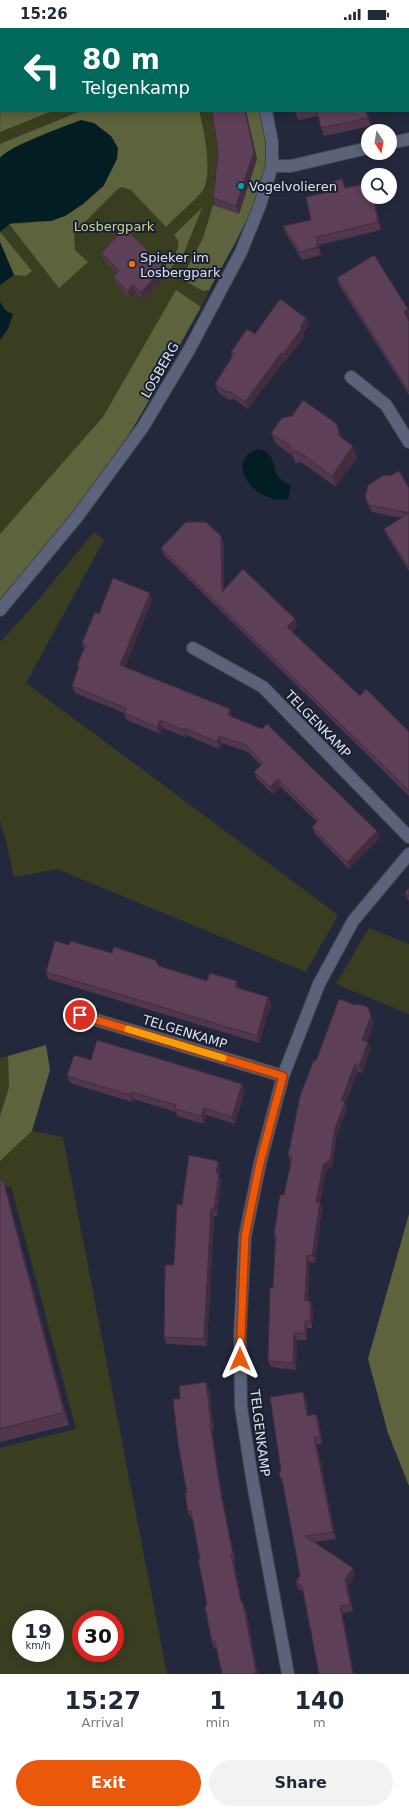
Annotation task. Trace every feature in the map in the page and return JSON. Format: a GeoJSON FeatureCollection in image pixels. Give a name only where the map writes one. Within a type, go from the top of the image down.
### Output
{"type":"FeatureCollection","features":[{"type":"Feature","properties":{"kind":"street","name":"LOSBERG"},"geometry":{"type":"LineString","coordinates":[[0,610],[77,517],[143,428],[189,350],[241,252],[260,205],[272,166],[272,142],[266,112]]}},
{"type":"Feature","properties":{"kind":"street"},"geometry":{"type":"LineString","coordinates":[[397,142],[409,139]]}},
{"type":"Feature","properties":{"kind":"street"},"geometry":{"type":"LineString","coordinates":[[272,166],[291,166],[361,150]]}},
{"type":"Feature","properties":{"kind":"street"},"geometry":{"type":"LineString","coordinates":[[351,377],[386,405],[409,442]]}},
{"type":"Feature","properties":{"kind":"street","name":"TELGENKAMP"},"geometry":{"type":"LineString","coordinates":[[193,648],[263,687],[409,837]]}},
{"type":"Feature","properties":{"kind":"street","name":"TELGENKAMP"},"geometry":{"type":"LineString","coordinates":[[288,1674],[244,1435],[241,1407],[240,1370],[245,1236],[260,1163],[283,1076],[319,984],[352,921],[409,854]]}},
{"type":"Feature","properties":{"kind":"street","name":"TELGENKAMP"},"geometry":{"type":"LineString","coordinates":[[80,1015],[283,1076]]}},
{"type":"Feature","properties":{"kind":"green space","name":"Losbergpark"},"geometry":{"type":"Polygon","coordinates":[[[0,112],[261,112],[249,213],[201,307],[129,434],[94,482],[0,599],[0,112]]]}},
{"type":"Feature","properties":{"kind":"green space"},"geometry":{"type":"Polygon","coordinates":[[[0,112],[50,112],[0,132],[0,112]]]}},
{"type":"Feature","properties":{"kind":"green space"},"geometry":{"type":"Polygon","coordinates":[[[79,112],[199,112],[207,151],[206,182],[203,190],[196,198],[166,227],[131,190],[122,187],[118,189],[74,233],[75,250],[88,262],[59,288],[9,224],[26,223],[65,216],[83,204],[105,185],[0,158],[0,144],[79,112]]]}},
{"type":"Feature","properties":{"kind":"green space"},"geometry":{"type":"Polygon","coordinates":[[[246,112],[261,112],[266,132],[266,162],[256,200],[237,239],[209,290],[203,291],[185,281],[184,274],[203,238],[213,205],[215,206],[246,112]]]}},
{"type":"Feature","properties":{"kind":"green space"},"geometry":{"type":"Polygon","coordinates":[[[202,208],[183,255],[166,273],[162,269],[178,249],[177,240],[174,235],[202,208]]]}},
{"type":"Feature","properties":{"kind":"green space"},"geometry":{"type":"Polygon","coordinates":[[[0,232],[32,271],[26,276],[14,275],[0,242],[0,232]]]}},
{"type":"Feature","properties":{"kind":"green space"},"geometry":{"type":"Polygon","coordinates":[[[176,290],[201,307],[148,403],[100,477],[34,560],[0,599],[0,534],[103,417],[176,290]]]}},
{"type":"Feature","properties":{"kind":"green space"},"geometry":{"type":"Polygon","coordinates":[[[94,532],[104,540],[26,683],[338,915],[306,972],[57,869],[14,877],[0,821],[0,642],[34,605],[94,532]]]}},
{"type":"Feature","properties":{"kind":"green space"},"geometry":{"type":"Polygon","coordinates":[[[369,928],[409,944],[409,1014],[336,984],[369,928]]]}},
{"type":"Feature","properties":{"kind":"green space"},"geometry":{"type":"Polygon","coordinates":[[[46,1045],[50,1070],[32,1131],[0,1161],[0,1116],[9,1087],[8,1056],[46,1045]]]}},
{"type":"Feature","properties":{"kind":"green space"},"geometry":{"type":"Polygon","coordinates":[[[8,1056],[9,1087],[0,1116],[0,1058],[8,1056]]]}},
{"type":"Feature","properties":{"kind":"green space"},"geometry":{"type":"Polygon","coordinates":[[[32,1131],[63,1137],[167,1674],[0,1674],[0,1448],[76,1429],[11,1186],[0,1189],[0,1161],[32,1131]]]}},
{"type":"Feature","properties":{"kind":"green space"},"geometry":{"type":"Polygon","coordinates":[[[409,1214],[409,1486],[388,1433],[368,1359],[409,1214]]]}},
{"type":"Feature","properties":{"kind":"shaded area"},"geometry":{"type":"Polygon","coordinates":[[[81,120],[94,123],[111,136],[118,148],[117,159],[104,185],[83,204],[65,216],[51,221],[11,223],[0,232],[0,158],[13,148],[81,120]]]}},
{"type":"Feature","properties":{"kind":"shaded area"},"geometry":{"type":"Polygon","coordinates":[[[0,242],[14,275],[0,285],[0,242]]]}},
{"type":"Feature","properties":{"kind":"shaded area"},"geometry":{"type":"Polygon","coordinates":[[[0,302],[6,311],[13,314],[8,329],[0,340],[0,302]]]}},
{"type":"Feature","properties":{"kind":"shaded area"},"geometry":{"type":"Polygon","coordinates":[[[259,449],[269,454],[277,475],[281,480],[290,485],[289,498],[278,500],[266,497],[248,482],[243,473],[243,463],[248,455],[259,449]]]}},
{"type":"Feature","properties":{"kind":"building"},"geometry":{"type":"Polygon","coordinates":[[[212,112],[245,112],[254,151],[236,206],[213,198],[218,153],[212,112]]]}},
{"type":"Feature","properties":{"kind":"building"},"geometry":{"type":"Polygon","coordinates":[[[317,112],[366,112],[368,118],[321,128],[317,112]]]}},
{"type":"Feature","properties":{"kind":"building"},"geometry":{"type":"Polygon","coordinates":[[[342,179],[345,188],[361,185],[361,204],[374,204],[378,222],[316,237],[318,247],[300,252],[283,226],[311,220],[306,197],[325,193],[323,184],[342,179]]]}},
{"type":"Feature","properties":{"kind":"building","name":"Spieker im Losbergpark"},"geometry":{"type":"Polygon","coordinates":[[[125,228],[161,264],[161,271],[141,292],[133,285],[128,291],[113,277],[119,271],[101,253],[125,228]]]}},
{"type":"Feature","properties":{"kind":"building"},"geometry":{"type":"Polygon","coordinates":[[[374,255],[408,309],[404,312],[409,321],[409,392],[337,278],[374,255]]]}},
{"type":"Feature","properties":{"kind":"building"},"geometry":{"type":"Polygon","coordinates":[[[280,299],[306,318],[300,327],[302,328],[283,354],[281,353],[245,402],[231,392],[227,392],[215,384],[234,354],[231,352],[247,329],[255,334],[280,299]]]}},
{"type":"Feature","properties":{"kind":"building"},"geometry":{"type":"Polygon","coordinates":[[[303,400],[337,424],[339,436],[353,446],[332,476],[298,451],[292,452],[290,446],[271,433],[282,418],[292,416],[303,400]]]}},
{"type":"Feature","properties":{"kind":"building"},"geometry":{"type":"Polygon","coordinates":[[[399,471],[409,488],[409,513],[369,505],[365,498],[368,485],[384,475],[390,476],[399,471]]]}},
{"type":"Feature","properties":{"kind":"building"},"geometry":{"type":"Polygon","coordinates":[[[409,513],[409,568],[384,529],[409,513]]]}},
{"type":"Feature","properties":{"kind":"building"},"geometry":{"type":"Polygon","coordinates":[[[186,522],[206,522],[221,536],[222,592],[243,569],[295,619],[287,627],[360,696],[366,689],[409,732],[409,791],[161,548],[186,522]]]}},
{"type":"Feature","properties":{"kind":"building"},"geometry":{"type":"Polygon","coordinates":[[[113,578],[150,593],[120,665],[230,709],[228,715],[262,729],[267,724],[377,831],[347,862],[312,827],[319,820],[278,779],[270,787],[254,772],[263,763],[246,745],[219,736],[217,742],[160,720],[157,727],[124,713],[126,708],[72,686],[79,666],[77,665],[86,645],[82,643],[95,612],[99,614],[113,578]]]}},
{"type":"Feature","properties":{"kind":"building"},"geometry":{"type":"Polygon","coordinates":[[[409,888],[409,896],[405,893],[409,888]]]}},
{"type":"Feature","properties":{"kind":"building"},"geometry":{"type":"Polygon","coordinates":[[[55,941],[69,945],[70,941],[112,953],[114,947],[155,960],[159,966],[207,981],[210,973],[237,981],[235,987],[268,997],[257,1036],[46,972],[55,941]]]}},
{"type":"Feature","properties":{"kind":"building"},"geometry":{"type":"Polygon","coordinates":[[[339,999],[355,1005],[359,1004],[368,1007],[371,1016],[362,1040],[368,1042],[359,1066],[355,1064],[341,1101],[345,1102],[335,1128],[330,1160],[323,1165],[316,1202],[320,1202],[312,1256],[307,1255],[305,1301],[310,1301],[310,1321],[305,1321],[305,1333],[294,1333],[293,1363],[268,1361],[270,1288],[273,1288],[276,1234],[274,1234],[280,1195],[284,1195],[292,1157],[288,1156],[300,1096],[314,1060],[316,1061],[339,999]]]}},
{"type":"Feature","properties":{"kind":"building"},"geometry":{"type":"Polygon","coordinates":[[[97,1040],[242,1084],[232,1117],[204,1108],[201,1116],[175,1109],[176,1105],[131,1092],[130,1095],[67,1076],[74,1055],[91,1060],[97,1040]]]}},
{"type":"Feature","properties":{"kind":"building"},"geometry":{"type":"Polygon","coordinates":[[[189,1155],[218,1161],[216,1173],[219,1174],[214,1209],[211,1209],[204,1339],[164,1337],[165,1265],[174,1265],[177,1204],[182,1205],[189,1155]]]}},
{"type":"Feature","properties":{"kind":"building"},"geometry":{"type":"Polygon","coordinates":[[[0,1180],[3,1180],[64,1412],[0,1429],[0,1180]]]}},
{"type":"Feature","properties":{"kind":"building"},"geometry":{"type":"Polygon","coordinates":[[[206,1382],[210,1423],[220,1489],[233,1554],[231,1554],[241,1602],[243,1603],[256,1671],[254,1674],[222,1674],[215,1641],[212,1642],[205,1607],[207,1604],[198,1559],[200,1559],[191,1511],[188,1512],[185,1493],[187,1493],[178,1444],[173,1399],[180,1399],[179,1386],[206,1382]]]}},
{"type":"Feature","properties":{"kind":"building"},"geometry":{"type":"Polygon","coordinates":[[[303,1392],[307,1416],[316,1414],[320,1437],[314,1437],[333,1532],[305,1536],[353,1568],[345,1579],[350,1604],[340,1606],[353,1674],[319,1674],[302,1586],[296,1582],[300,1575],[282,1479],[279,1475],[281,1470],[270,1397],[303,1392]]]}},
{"type":"Feature","properties":{"kind":"slow traffic"},"geometry":{"type":"LineString","coordinates":[[128,1029],[223,1058]]}},
{"type":"Feature","properties":{"kind":"place","name":"Vogelvolieren"},"geometry":{"type":"Point","coordinates":[241,186]}},
{"type":"Feature","properties":{"kind":"place","name":"Spieker im Losbergpark"},"geometry":{"type":"Point","coordinates":[132,264]}},
{"type":"Feature","properties":{"kind":"route"},"geometry":{"type":"LineString","coordinates":[[80,1015],[283,1076],[260,1163],[245,1236],[240,1359]]}}]}
